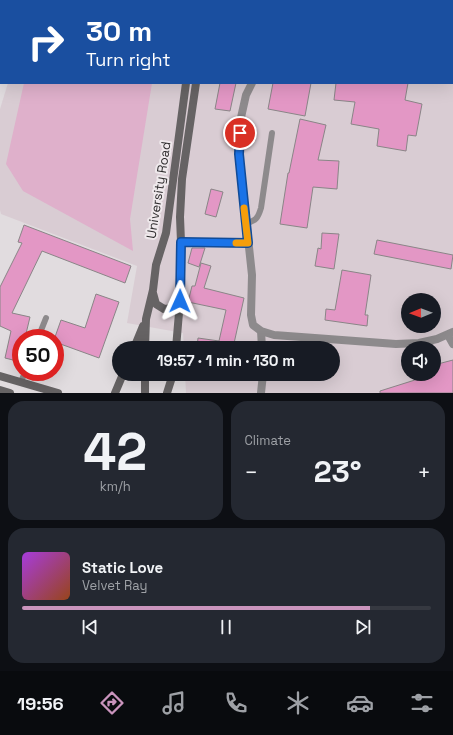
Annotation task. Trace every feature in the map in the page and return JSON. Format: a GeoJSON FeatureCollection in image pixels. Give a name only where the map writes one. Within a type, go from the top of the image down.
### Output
{"type":"FeatureCollection","features":[{"type":"Feature","properties":{"kind":"main road","name":"University Road"},"geometry":{"type":"LineString","coordinates":[[144,341],[146,319],[153,290],[156,264],[166,233],[186,84]]}},
{"type":"Feature","properties":{"kind":"main road","name":"University Road"},"geometry":{"type":"LineString","coordinates":[[177,341],[180,301],[180,217],[182,179],[196,84]]}},
{"type":"Feature","properties":{"kind":"main road"},"geometry":{"type":"LineString","coordinates":[[153,290],[156,304],[164,309],[174,308],[180,301]]}},
{"type":"Feature","properties":{"kind":"main road"},"geometry":{"type":"LineString","coordinates":[[137,341],[146,319]]}},
{"type":"Feature","properties":{"kind":"main road"},"geometry":{"type":"LineString","coordinates":[[0,376],[58,393]]}},
{"type":"Feature","properties":{"kind":"main road"},"geometry":{"type":"LineString","coordinates":[[115,393],[120,381]]}},
{"type":"Feature","properties":{"kind":"main road"},"geometry":{"type":"LineString","coordinates":[[145,381],[145,393]]}},
{"type":"Feature","properties":{"kind":"main road"},"geometry":{"type":"LineString","coordinates":[[167,393],[171,381]]}},
{"type":"Feature","properties":{"kind":"main road"},"geometry":{"type":"LineString","coordinates":[[173,381],[174,393]]}},
{"type":"Feature","properties":{"kind":"main road"},"geometry":{"type":"LineString","coordinates":[[0,390],[10,393]]}},
{"type":"Feature","properties":{"kind":"street"},"geometry":{"type":"LineString","coordinates":[[252,84],[246,95],[240,122],[239,154],[252,275],[251,315],[253,325],[261,331],[274,335],[396,344],[419,343],[451,334],[453,344]]}},
{"type":"Feature","properties":{"kind":"street"},"geometry":{"type":"LineString","coordinates":[[181,242],[248,243]]}},
{"type":"Feature","properties":{"kind":"street"},"geometry":{"type":"LineString","coordinates":[[261,331],[262,341]]}},
{"type":"Feature","properties":{"kind":"street"},"geometry":{"type":"LineString","coordinates":[[261,393],[262,381]]}},
{"type":"Feature","properties":{"kind":"lane"},"geometry":{"type":"LineString","coordinates":[[246,223],[254,221],[258,218],[261,208],[272,133]]}},
{"type":"Feature","properties":{"kind":"lane"},"geometry":{"type":"LineString","coordinates":[[42,329],[46,318]]}},
{"type":"Feature","properties":{"kind":"shaded area"},"geometry":{"type":"Polygon","coordinates":[[[8,84],[453,84],[453,393],[186,393],[185,381],[340,381],[340,341],[184,341],[183,333],[127,323],[137,266],[1,214],[0,109],[8,84]]]}},
{"type":"Feature","properties":{"kind":"shaded area"},"geometry":{"type":"Polygon","coordinates":[[[24,84],[152,84],[130,219],[133,251],[23,191],[6,164],[24,84]]]}},
{"type":"Feature","properties":{"kind":"building"},"geometry":{"type":"Polygon","coordinates":[[[220,84],[236,84],[230,111],[215,109],[220,84]]]}},
{"type":"Feature","properties":{"kind":"building"},"geometry":{"type":"Polygon","coordinates":[[[273,84],[311,84],[305,116],[268,109],[273,84]]]}},
{"type":"Feature","properties":{"kind":"building"},"geometry":{"type":"Polygon","coordinates":[[[336,84],[408,84],[405,100],[422,104],[416,136],[408,135],[406,151],[377,146],[379,129],[351,124],[355,102],[334,100],[336,84]]]}},
{"type":"Feature","properties":{"kind":"building"},"geometry":{"type":"Polygon","coordinates":[[[300,119],[326,125],[318,160],[339,161],[337,189],[313,187],[307,228],[280,224],[288,173],[300,119]]]}},
{"type":"Feature","properties":{"kind":"building"},"geometry":{"type":"Polygon","coordinates":[[[211,189],[223,192],[216,217],[205,214],[211,189]]]}},
{"type":"Feature","properties":{"kind":"building"},"geometry":{"type":"Polygon","coordinates":[[[24,225],[131,266],[125,283],[42,251],[12,313],[30,317],[27,329],[12,329],[12,360],[5,358],[11,331],[0,326],[0,287],[22,243],[18,242],[24,225]]]}},
{"type":"Feature","properties":{"kind":"building"},"geometry":{"type":"Polygon","coordinates":[[[322,233],[339,234],[334,269],[315,266],[318,248],[321,249],[322,233]]]}},
{"type":"Feature","properties":{"kind":"building"},"geometry":{"type":"Polygon","coordinates":[[[377,240],[453,255],[451,269],[374,254],[377,240]]]}},
{"type":"Feature","properties":{"kind":"building"},"geometry":{"type":"Polygon","coordinates":[[[192,248],[205,248],[199,267],[188,263],[192,248]]]}},
{"type":"Feature","properties":{"kind":"building"},"geometry":{"type":"Polygon","coordinates":[[[201,263],[211,266],[204,288],[244,298],[235,341],[219,341],[226,310],[188,302],[192,286],[195,286],[201,263]]]}},
{"type":"Feature","properties":{"kind":"building"},"geometry":{"type":"Polygon","coordinates":[[[342,270],[371,275],[365,315],[368,315],[367,326],[325,320],[326,309],[335,310],[342,270]]]}},
{"type":"Feature","properties":{"kind":"building"},"geometry":{"type":"Polygon","coordinates":[[[96,294],[119,302],[99,358],[64,345],[64,329],[58,329],[61,320],[85,328],[96,294]]]}},
{"type":"Feature","properties":{"kind":"building"},"geometry":{"type":"Polygon","coordinates":[[[198,338],[219,341],[198,341],[198,338]]]}},
{"type":"Feature","properties":{"kind":"building"},"geometry":{"type":"Polygon","coordinates":[[[453,360],[453,393],[380,393],[380,391],[412,381],[441,381],[441,363],[453,360]]]}},
{"type":"Feature","properties":{"kind":"slow traffic"},"geometry":{"type":"LineString","coordinates":[[236,243],[248,243],[244,208]]}},
{"type":"Feature","properties":{"kind":"route"},"geometry":{"type":"LineString","coordinates":[[180,301],[181,242],[248,243],[239,154],[240,133]]}}]}
